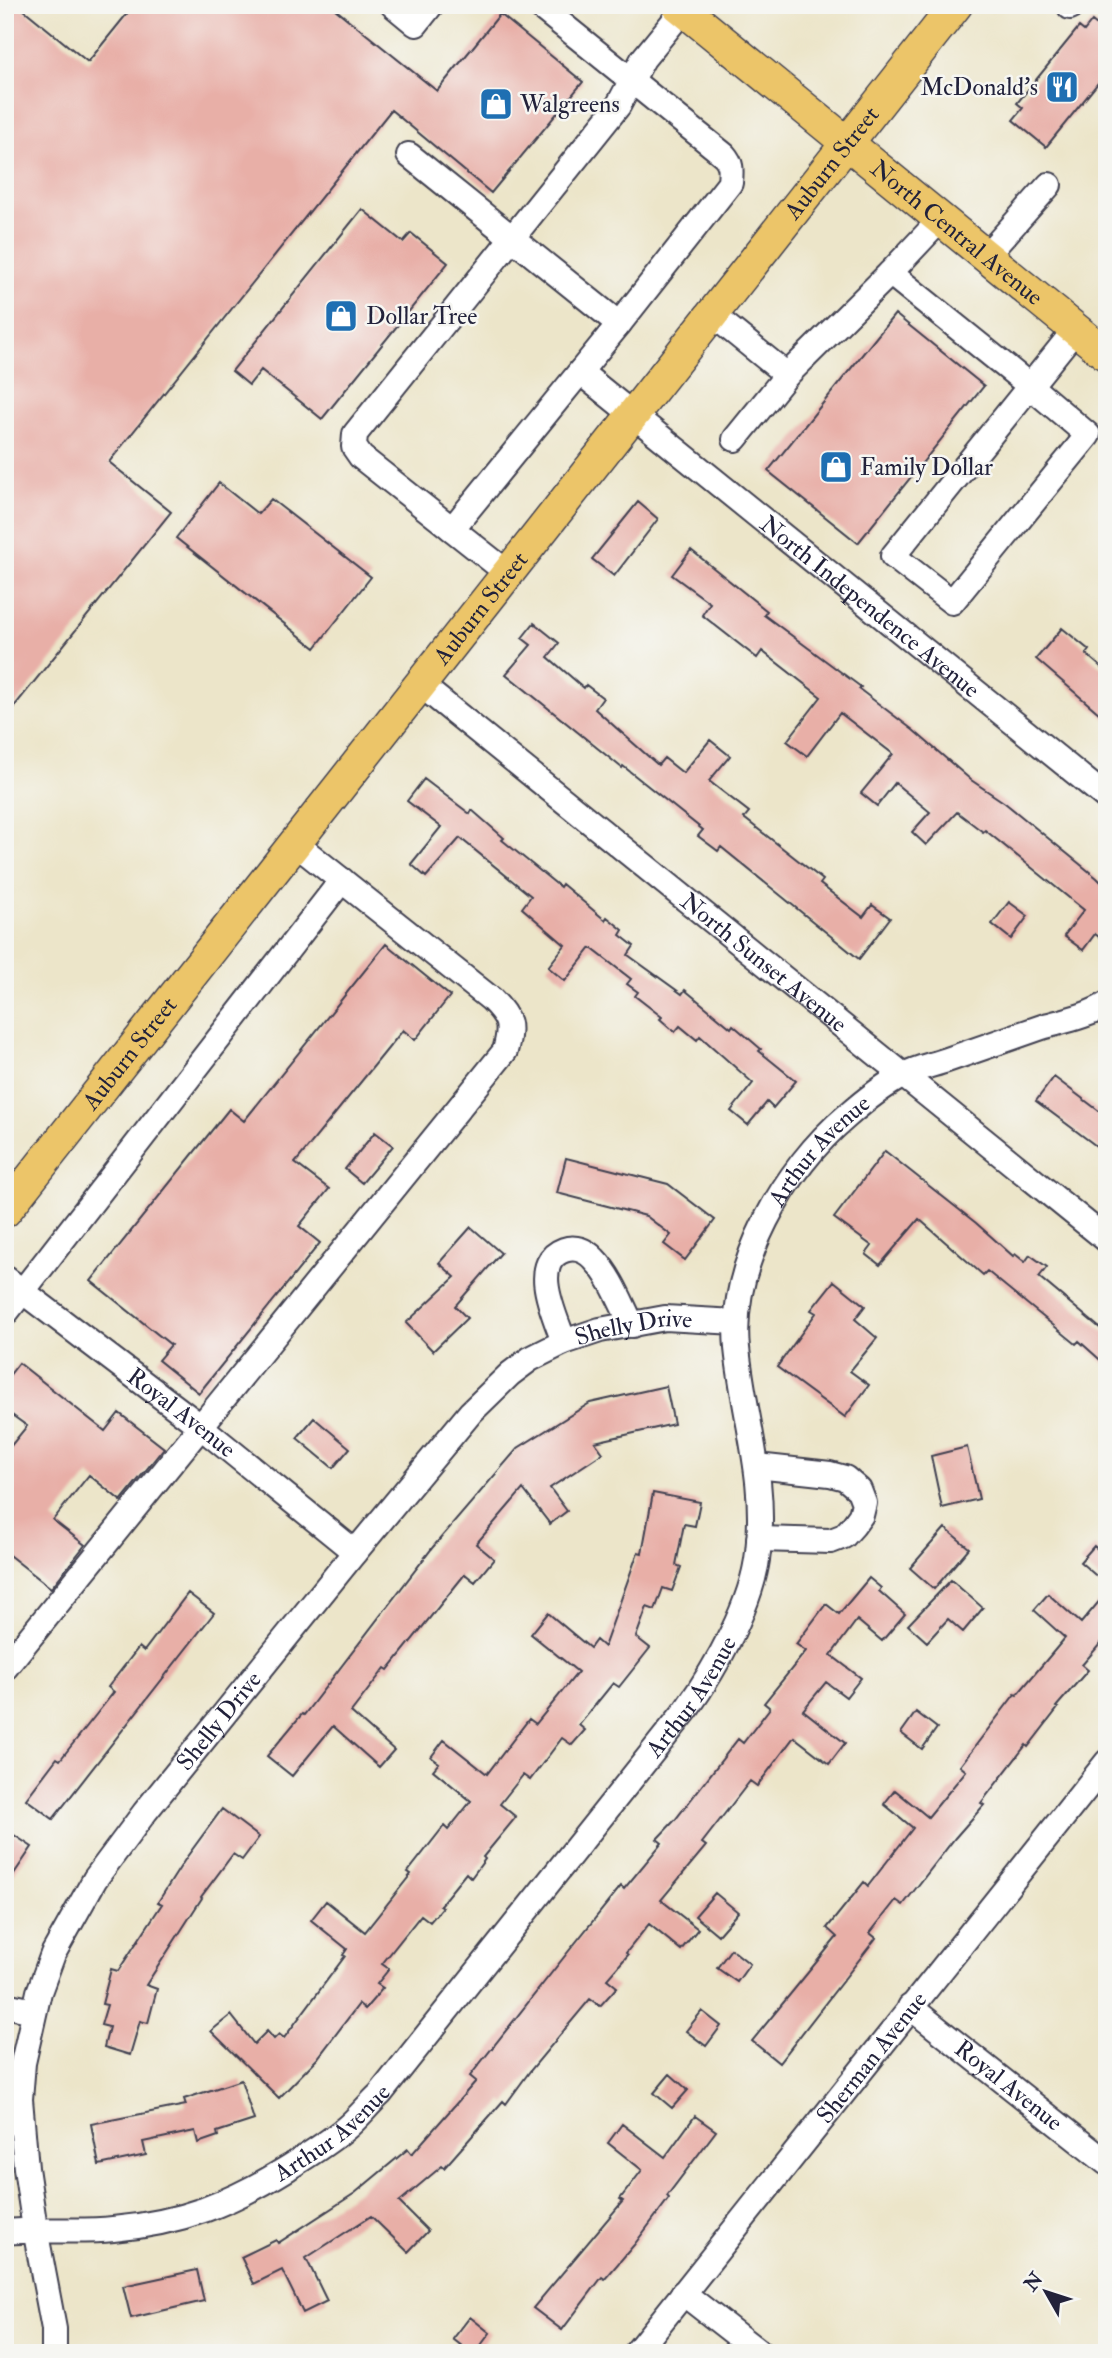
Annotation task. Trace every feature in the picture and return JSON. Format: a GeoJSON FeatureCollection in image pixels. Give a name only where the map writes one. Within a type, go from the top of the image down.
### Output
{"type":"FeatureCollection","features":[{"type":"Feature","properties":{"kind":"main road","name":"Auburn Street"},"geometry":{"type":"LineString","coordinates":[[5,1211],[956,5]]}},
{"type":"Feature","properties":{"kind":"main road","name":"North Central Avenue"},"geometry":{"type":"LineString","coordinates":[[680,7],[1107,355]]}},
{"type":"Feature","properties":{"kind":"street"},"geometry":{"type":"LineString","coordinates":[[393,5],[416,24],[431,5]]}},
{"type":"Feature","properties":{"kind":"street"},"geometry":{"type":"LineString","coordinates":[[452,529],[620,324],[730,183],[732,169],[724,155],[538,5]]}},
{"type":"Feature","properties":{"kind":"street"},"geometry":{"type":"LineString","coordinates":[[509,574],[361,457],[353,441],[359,428],[618,106],[643,59],[680,7]]}},
{"type":"Feature","properties":{"kind":"street"},"geometry":{"type":"LineString","coordinates":[[409,155],[620,324]]}},
{"type":"Feature","properties":{"kind":"street"},"geometry":{"type":"LineString","coordinates":[[985,257],[1049,185]]}},
{"type":"Feature","properties":{"kind":"street"},"geometry":{"type":"LineString","coordinates":[[735,439],[787,375],[940,220]]}},
{"type":"Feature","properties":{"kind":"street"},"geometry":{"type":"LineString","coordinates":[[890,273],[1030,386],[1088,435],[952,602],[893,556],[1030,386],[1075,330]]}},
{"type":"Feature","properties":{"kind":"street"},"geometry":{"type":"LineString","coordinates":[[713,315],[787,375]]}},
{"type":"Feature","properties":{"kind":"street","name":"North Independence Avenue"},"geometry":{"type":"LineString","coordinates":[[580,372],[1107,798]]}},
{"type":"Feature","properties":{"kind":"street","name":"North Sunset Avenue"},"geometry":{"type":"LineString","coordinates":[[421,685],[1107,1240]]}},
{"type":"Feature","properties":{"kind":"street"},"geometry":{"type":"LineString","coordinates":[[5,1668],[505,1051],[509,1021],[491,999],[296,844]]}},
{"type":"Feature","properties":{"kind":"street"},"geometry":{"type":"LineString","coordinates":[[5,1314],[14,1284],[342,880]]}},
{"type":"Feature","properties":{"kind":"street","name":"Arthur Avenue"},"geometry":{"type":"LineString","coordinates":[[5,2232],[35,2229],[109,2230],[179,2219],[249,2192],[304,2158],[345,2128],[380,2094],[700,1690],[725,1646],[754,1576],[759,1539],[757,1466],[737,1348],[736,1321],[740,1291],[759,1234],[794,1174],[846,1117],[903,1075],[1107,1004]]}},
{"type":"Feature","properties":{"kind":"street"},"geometry":{"type":"LineString","coordinates":[[564,1342],[546,1287],[548,1265],[552,1258],[562,1251],[573,1248],[593,1258],[602,1269],[632,1325]]}},
{"type":"Feature","properties":{"kind":"street","name":"Royal Avenue"},"geometry":{"type":"LineString","coordinates":[[14,1284],[200,1426],[355,1552]]}},
{"type":"Feature","properties":{"kind":"street","name":"Shelly Drive"},"geometry":{"type":"LineString","coordinates":[[54,2353],[52,2317],[35,2229],[20,2099],[13,2076],[53,1954],[95,1879],[145,1812],[355,1552],[488,1394],[530,1359],[564,1342],[600,1330],[665,1318],[736,1321]]}},
{"type":"Feature","properties":{"kind":"street"},"geometry":{"type":"LineString","coordinates":[[757,1466],[845,1478],[859,1490],[864,1503],[853,1526],[844,1536],[831,1541],[759,1539]]}},
{"type":"Feature","properties":{"kind":"street","name":"Sherman Avenue"},"geometry":{"type":"LineString","coordinates":[[636,2353],[1107,1762]]}},
{"type":"Feature","properties":{"kind":"street"},"geometry":{"type":"LineString","coordinates":[[5,2006],[34,2011]]}},
{"type":"Feature","properties":{"kind":"street","name":"Royal Avenue"},"geometry":{"type":"LineString","coordinates":[[910,2007],[1107,2163]]}},
{"type":"Feature","properties":{"kind":"street"},"geometry":{"type":"LineString","coordinates":[[683,2293],[761,2353]]}},
{"type":"Feature","properties":{"kind":"building"},"geometry":{"type":"Polygon","coordinates":[[[5,5],[18,5],[88,62],[134,5],[330,5],[437,91],[500,14],[583,82],[491,193],[391,110],[109,462],[171,512],[5,718],[5,5]]]}},
{"type":"Feature","properties":{"kind":"building","name":"McDonald's"},"geometry":{"type":"Polygon","coordinates":[[[1092,21],[1107,33],[1107,72],[1046,147],[1013,120],[1023,108],[1017,103],[1079,27],[1084,31],[1092,21]]]}},
{"type":"Feature","properties":{"kind":"building","name":"Dollar Tree"},"geometry":{"type":"Polygon","coordinates":[[[362,209],[403,242],[411,233],[448,263],[322,419],[261,370],[249,385],[232,371],[362,209]]]}},
{"type":"Feature","properties":{"kind":"building"},"geometry":{"type":"Polygon","coordinates":[[[895,314],[984,386],[858,543],[768,471],[895,314]]]}},
{"type":"Feature","properties":{"kind":"building"},"geometry":{"type":"Polygon","coordinates":[[[219,483],[258,514],[271,499],[371,577],[315,648],[176,538],[219,483]]]}},
{"type":"Feature","properties":{"kind":"building"},"geometry":{"type":"Polygon","coordinates":[[[638,502],[658,519],[614,576],[592,559],[638,502]]]}},
{"type":"Feature","properties":{"kind":"building"},"geometry":{"type":"Polygon","coordinates":[[[691,550],[767,611],[764,615],[861,687],[859,689],[913,730],[971,780],[1005,803],[1097,878],[1107,888],[1107,943],[1095,934],[1083,950],[1064,936],[1084,910],[985,830],[983,832],[957,812],[926,845],[912,832],[930,812],[895,783],[877,806],[861,793],[893,754],[840,713],[807,756],[787,741],[821,697],[762,651],[757,658],[702,615],[710,603],[672,575],[691,550]]]}},
{"type":"Feature","properties":{"kind":"building"},"geometry":{"type":"Polygon","coordinates":[[[534,623],[559,643],[548,657],[584,688],[586,685],[603,698],[595,709],[658,765],[664,758],[683,773],[710,740],[730,756],[709,781],[749,812],[744,818],[823,880],[820,884],[863,917],[872,905],[890,918],[859,959],[721,847],[718,851],[698,836],[703,830],[506,674],[531,645],[522,638],[534,623]]]}},
{"type":"Feature","properties":{"kind":"building"},"geometry":{"type":"Polygon","coordinates":[[[1062,628],[1089,650],[1086,654],[1107,672],[1107,720],[1036,659],[1062,628]]]}},
{"type":"Feature","properties":{"kind":"building"},"geometry":{"type":"Polygon","coordinates":[[[424,779],[470,814],[472,810],[504,838],[502,840],[560,887],[562,884],[605,920],[607,917],[623,930],[620,935],[634,946],[628,955],[682,994],[685,990],[731,1028],[733,1025],[761,1049],[759,1051],[796,1081],[773,1108],[767,1102],[748,1125],[731,1111],[753,1083],[700,1036],[697,1040],[680,1026],[675,1032],[660,1019],[662,1017],[635,996],[638,992],[627,984],[631,979],[591,948],[565,981],[548,967],[565,945],[522,908],[531,896],[460,838],[426,877],[411,864],[441,827],[407,801],[424,779]]]}},
{"type":"Feature","properties":{"kind":"building"},"geometry":{"type":"Polygon","coordinates":[[[1009,902],[1028,916],[1011,939],[992,924],[1009,902]]]}},
{"type":"Feature","properties":{"kind":"building"},"geometry":{"type":"Polygon","coordinates":[[[386,944],[450,996],[415,1040],[403,1030],[295,1163],[329,1189],[299,1226],[320,1243],[199,1393],[158,1360],[171,1345],[91,1281],[229,1109],[244,1121],[386,944]]]}},
{"type":"Feature","properties":{"kind":"building"},"geometry":{"type":"Polygon","coordinates":[[[1054,1077],[1107,1117],[1107,1154],[1036,1101],[1054,1077]]]}},
{"type":"Feature","properties":{"kind":"building"},"geometry":{"type":"Polygon","coordinates":[[[375,1132],[393,1146],[362,1183],[345,1169],[375,1132]]]}},
{"type":"Feature","properties":{"kind":"building"},"geometry":{"type":"Polygon","coordinates":[[[885,1151],[1013,1256],[1015,1254],[1025,1262],[1030,1255],[1047,1267],[1039,1277],[1107,1334],[1107,1366],[1079,1341],[1076,1344],[987,1271],[983,1275],[919,1219],[880,1265],[866,1254],[872,1246],[834,1218],[885,1151]]]}},
{"type":"Feature","properties":{"kind":"building"},"geometry":{"type":"Polygon","coordinates":[[[566,1158],[668,1184],[715,1220],[685,1260],[664,1244],[671,1235],[646,1216],[557,1193],[566,1158]]]}},
{"type":"Feature","properties":{"kind":"building"},"geometry":{"type":"Polygon","coordinates":[[[471,1227],[501,1253],[455,1306],[467,1318],[433,1351],[406,1323],[455,1277],[439,1263],[471,1227]]]}},
{"type":"Feature","properties":{"kind":"building"},"geometry":{"type":"Polygon","coordinates":[[[834,1281],[865,1306],[855,1319],[877,1338],[850,1371],[869,1385],[845,1417],[777,1367],[816,1313],[811,1310],[834,1281]]]}},
{"type":"Feature","properties":{"kind":"building"},"geometry":{"type":"Polygon","coordinates":[[[19,1363],[105,1431],[119,1413],[164,1448],[121,1501],[89,1475],[53,1520],[85,1545],[51,1588],[5,1552],[5,1453],[27,1426],[5,1410],[5,1381],[19,1363]]]}},
{"type":"Feature","properties":{"kind":"building"},"geometry":{"type":"Polygon","coordinates":[[[666,1386],[674,1424],[595,1442],[603,1453],[550,1488],[567,1511],[550,1524],[523,1489],[476,1544],[494,1559],[475,1582],[465,1574],[351,1712],[394,1750],[379,1767],[333,1726],[292,1776],[267,1756],[302,1714],[304,1715],[433,1547],[518,1448],[590,1403],[666,1386]]]}},
{"type":"Feature","properties":{"kind":"building"},"geometry":{"type":"Polygon","coordinates":[[[314,1418],[350,1448],[333,1468],[297,1438],[314,1418]]]}},
{"type":"Feature","properties":{"kind":"building"},"geometry":{"type":"Polygon","coordinates":[[[967,1447],[979,1499],[942,1508],[931,1456],[967,1447]]]}},
{"type":"Feature","properties":{"kind":"building"},"geometry":{"type":"Polygon","coordinates":[[[653,1493],[700,1502],[695,1526],[684,1524],[676,1565],[681,1567],[672,1591],[663,1588],[655,1610],[647,1607],[636,1637],[650,1648],[619,1687],[613,1683],[579,1725],[585,1730],[572,1745],[562,1738],[530,1780],[523,1775],[500,1804],[516,1817],[483,1857],[485,1859],[471,1878],[466,1873],[430,1922],[421,1915],[382,1964],[389,1969],[377,1984],[383,1988],[365,2009],[359,2004],[317,2059],[279,2098],[211,2031],[231,2015],[254,2044],[267,2031],[274,2039],[279,2034],[284,2038],[345,1956],[343,1955],[347,1949],[311,1920],[326,1901],[365,1932],[411,1874],[408,1872],[444,1826],[448,1830],[471,1801],[433,1770],[439,1763],[431,1757],[444,1740],[487,1774],[529,1719],[536,1724],[578,1672],[531,1634],[548,1613],[590,1648],[596,1640],[604,1647],[638,1552],[642,1553],[653,1493]]]}},
{"type":"Feature","properties":{"kind":"building"},"geometry":{"type":"Polygon","coordinates":[[[945,1528],[969,1548],[934,1589],[910,1568],[945,1528]]]}},
{"type":"Feature","properties":{"kind":"building"},"geometry":{"type":"Polygon","coordinates":[[[1094,1546],[1107,1557],[1107,1585],[1080,1562],[1094,1546]]]}},
{"type":"Feature","properties":{"kind":"building"},"geometry":{"type":"Polygon","coordinates":[[[869,1578],[881,1588],[879,1591],[905,1614],[882,1641],[857,1620],[831,1655],[861,1678],[846,1697],[826,1682],[803,1710],[845,1743],[829,1764],[794,1737],[757,1786],[750,1781],[702,1843],[706,1846],[661,1900],[698,1929],[681,1950],[649,1924],[626,1953],[628,1955],[607,1979],[617,1987],[600,2006],[590,1999],[506,2104],[503,2101],[444,2168],[442,2166],[399,2202],[428,2231],[408,2252],[371,2216],[306,2258],[327,2301],[303,2313],[282,2270],[254,2284],[241,2257],[276,2240],[278,2243],[355,2193],[408,2149],[412,2154],[476,2081],[470,2076],[621,1886],[624,1889],[662,1843],[657,1839],[738,1739],[743,1743],[770,1708],[764,1703],[806,1651],[796,1644],[826,1604],[839,1614],[869,1578]]]}},
{"type":"Feature","properties":{"kind":"building"},"geometry":{"type":"Polygon","coordinates":[[[951,1580],[983,1608],[963,1632],[948,1619],[927,1642],[908,1625],[951,1580]]]}},
{"type":"Feature","properties":{"kind":"building"},"geometry":{"type":"Polygon","coordinates":[[[1107,1592],[1107,1636],[1082,1665],[1088,1670],[1056,1707],[1058,1708],[1028,1747],[1026,1745],[981,1803],[984,1805],[903,1905],[896,1900],[870,1933],[876,1938],[779,2063],[752,2041],[837,1937],[827,1928],[864,1882],[868,1886],[913,1828],[884,1804],[895,1790],[928,1817],[966,1771],[960,1766],[1015,1694],[1017,1695],[1065,1638],[1034,1610],[1048,1594],[1081,1623],[1107,1592]]]}},
{"type":"Feature","properties":{"kind":"building"},"geometry":{"type":"Polygon","coordinates":[[[188,1593],[214,1613],[53,1819],[26,1799],[57,1758],[60,1760],[114,1692],[108,1687],[139,1647],[144,1651],[188,1593]]]}},
{"type":"Feature","properties":{"kind":"building"},"geometry":{"type":"Polygon","coordinates":[[[916,1712],[937,1728],[922,1749],[901,1733],[916,1712]]]}},
{"type":"Feature","properties":{"kind":"building"},"geometry":{"type":"Polygon","coordinates":[[[222,1809],[259,1837],[242,1860],[233,1854],[201,1897],[146,1985],[157,1989],[148,2023],[140,2021],[130,2055],[104,2047],[109,2027],[101,2025],[107,2005],[102,2004],[111,1969],[118,1971],[162,1904],[158,1902],[186,1858],[222,1809]]]}},
{"type":"Feature","properties":{"kind":"building"},"geometry":{"type":"Polygon","coordinates":[[[5,1829],[32,1847],[5,1887],[5,1829]]]}},
{"type":"Feature","properties":{"kind":"building"},"geometry":{"type":"Polygon","coordinates":[[[715,1893],[738,1912],[718,1935],[695,1916],[715,1893]]]}},
{"type":"Feature","properties":{"kind":"building"},"geometry":{"type":"Polygon","coordinates":[[[731,1949],[750,1964],[737,1982],[717,1968],[731,1949]]]}},
{"type":"Feature","properties":{"kind":"building"},"geometry":{"type":"Polygon","coordinates":[[[702,2011],[721,2026],[706,2046],[686,2031],[702,2011]]]}},
{"type":"Feature","properties":{"kind":"building"},"geometry":{"type":"Polygon","coordinates":[[[670,2074],[688,2090],[672,2108],[654,2093],[670,2074]]]}},
{"type":"Feature","properties":{"kind":"building"},"geometry":{"type":"Polygon","coordinates":[[[241,2080],[254,2120],[217,2132],[218,2136],[198,2143],[195,2131],[143,2142],[146,2155],[99,2165],[91,2124],[186,2105],[184,2099],[241,2080]]]}},
{"type":"Feature","properties":{"kind":"building"},"geometry":{"type":"Polygon","coordinates":[[[695,2116],[716,2131],[634,2245],[605,2279],[602,2277],[562,2330],[533,2308],[623,2201],[620,2199],[642,2170],[608,2143],[622,2124],[665,2157],[695,2116]]]}},
{"type":"Feature","properties":{"kind":"building"},"geometry":{"type":"Polygon","coordinates":[[[197,2270],[204,2301],[131,2318],[123,2286],[197,2270]]]}},
{"type":"Feature","properties":{"kind":"building"},"geometry":{"type":"Polygon","coordinates":[[[470,2317],[490,2333],[475,2353],[471,2353],[453,2339],[470,2317]]]}},
{"type":"Feature","properties":{"kind":"place","name":"McDonald's"},"geometry":{"type":"Point","coordinates":[1062,87]}},
{"type":"Feature","properties":{"kind":"place","name":"Walgreens"},"geometry":{"type":"Point","coordinates":[496,104]}},
{"type":"Feature","properties":{"kind":"place","name":"Dollar Tree"},"geometry":{"type":"Point","coordinates":[341,316]}},
{"type":"Feature","properties":{"kind":"place","name":"Family Dollar"},"geometry":{"type":"Point","coordinates":[836,467]}}]}
